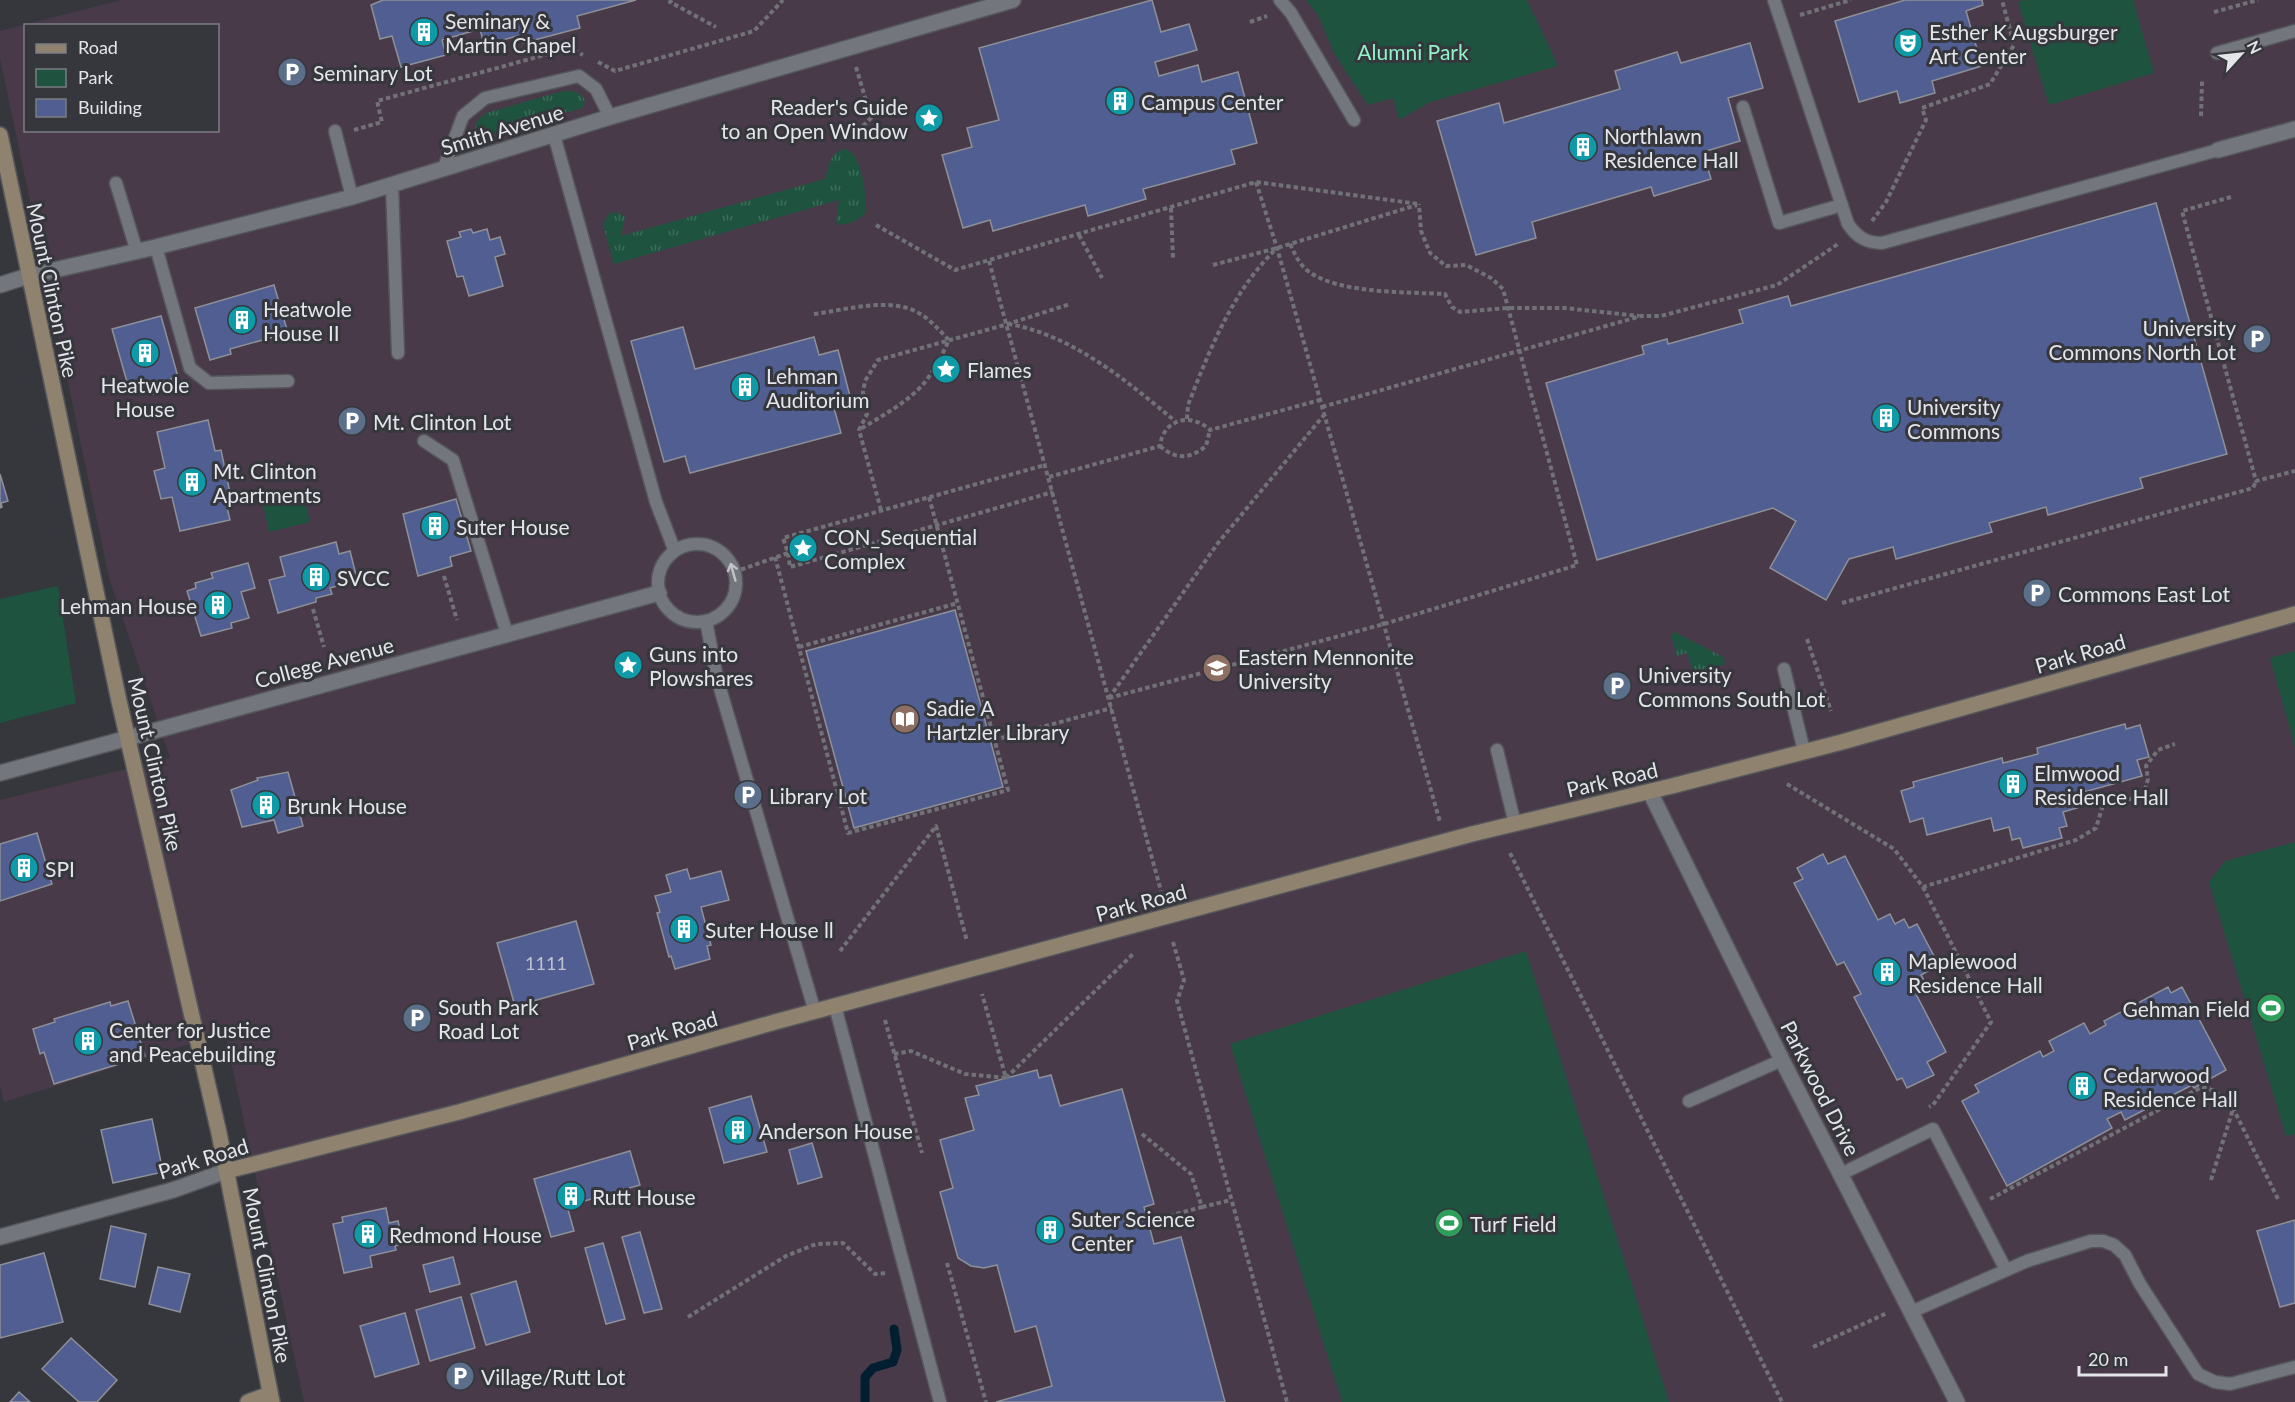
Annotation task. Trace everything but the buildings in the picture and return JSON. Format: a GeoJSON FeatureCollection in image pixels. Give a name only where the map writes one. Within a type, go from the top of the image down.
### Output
{"type":"FeatureCollection","features":[{"type":"Feature","properties":{"kind":"street","name":"Smith Avenue"},"geometry":{"type":"LineString","coordinates":[[0,285],[28,276],[137,252],[352,197],[610,117],[1012,0]]}},
{"type":"Feature","properties":{"kind":"street"},"geometry":{"type":"LineString","coordinates":[[2218,150],[2295,129]]}},
{"type":"Feature","properties":{"kind":"street","name":"Mount Clinton Pike"},"geometry":{"type":"LineString","coordinates":[[0,135],[28,276],[128,737],[226,1171],[271,1398]]}},
{"type":"Feature","properties":{"kind":"street","name":"College Avenue"},"geometry":{"type":"LineString","coordinates":[[0,773],[658,593]]}},
{"type":"Feature","properties":{"kind":"street","name":"Park Road"},"geometry":{"type":"LineString","coordinates":[[0,1237],[173,1190],[226,1171],[459,1112],[835,1006],[1446,842],[1650,792],[1964,709],[2295,614]]}},
{"type":"Feature","properties":{"kind":"street","name":"Parkwood Drive"},"geometry":{"type":"LineString","coordinates":[[1650,792],[1782,1060],[1957,1402]]}},
{"type":"Feature","properties":{"kind":"street"},"geometry":{"type":"LineString","coordinates":[[248,1402],[271,1398]]}},
{"type":"Feature","properties":{"kind":"lane"},"geometry":{"type":"LineString","coordinates":[[1280,0],[1291,13],[1354,120]]}},
{"type":"Feature","properties":{"kind":"lane"},"geometry":{"type":"LineString","coordinates":[[1774,0],[1848,224],[1854,233],[1866,241],[1882,243],[2218,150]]}},
{"type":"Feature","properties":{"kind":"lane"},"geometry":{"type":"LineString","coordinates":[[2217,54],[2295,31]]}},
{"type":"Feature","properties":{"kind":"lane"},"geometry":{"type":"LineString","coordinates":[[443,170],[464,116],[485,98],[579,76],[596,89],[610,117]]}},
{"type":"Feature","properties":{"kind":"lane"},"geometry":{"type":"LineString","coordinates":[[1743,107],[1779,224],[1842,205]]}},
{"type":"Feature","properties":{"kind":"lane"},"geometry":{"type":"LineString","coordinates":[[335,131],[352,197]]}},
{"type":"Feature","properties":{"kind":"lane"},"geometry":{"type":"LineString","coordinates":[[554,135],[656,502],[675,549]]}},
{"type":"Feature","properties":{"kind":"lane"},"geometry":{"type":"LineString","coordinates":[[116,183],[137,252]]}},
{"type":"Feature","properties":{"kind":"lane"},"geometry":{"type":"LineString","coordinates":[[392,185],[398,353]]}},
{"type":"Feature","properties":{"kind":"lane"},"geometry":{"type":"LineString","coordinates":[[156,247],[190,368],[209,382],[288,381]]}},
{"type":"Feature","properties":{"kind":"lane"},"geometry":{"type":"LineString","coordinates":[[424,441],[453,460],[507,634]]}},
{"type":"Feature","properties":{"kind":"lane"},"geometry":{"type":"LineString","coordinates":[[698,544],[710,546],[721,552],[730,562],[734,572],[736,586],[733,598],[722,613],[706,621],[682,620],[672,614],[658,593],[660,569],[675,549],[698,544]]}},
{"type":"Feature","properties":{"kind":"lane"},"geometry":{"type":"LineString","coordinates":[[706,621],[717,678],[815,1012]]}},
{"type":"Feature","properties":{"kind":"lane"},"geometry":{"type":"LineString","coordinates":[[1784,669],[1804,751]]}},
{"type":"Feature","properties":{"kind":"lane"},"geometry":{"type":"LineString","coordinates":[[1497,750],[1515,824]]}},
{"type":"Feature","properties":{"kind":"lane"},"geometry":{"type":"LineString","coordinates":[[835,1006],[940,1402]]}},
{"type":"Feature","properties":{"kind":"lane"},"geometry":{"type":"LineString","coordinates":[[1689,1101],[1782,1060]]}},
{"type":"Feature","properties":{"kind":"lane"},"geometry":{"type":"LineString","coordinates":[[1841,1174],[1933,1130],[2006,1270]]}},
{"type":"Feature","properties":{"kind":"lane"},"geometry":{"type":"LineString","coordinates":[[1909,1308],[2049,1253],[2091,1241],[2109,1242],[2125,1255],[2140,1284],[2198,1374],[2215,1382],[2230,1384],[2295,1367]]}},
{"type":"Feature","properties":{"kind":"path"},"geometry":{"type":"LineString","coordinates":[[672,0],[670,2],[716,27]]}},
{"type":"Feature","properties":{"kind":"path"},"geometry":{"type":"LineString","coordinates":[[615,70],[754,32],[783,0]]}},
{"type":"Feature","properties":{"kind":"path"},"geometry":{"type":"LineString","coordinates":[[1793,17],[1851,0]]}},
{"type":"Feature","properties":{"kind":"path"},"geometry":{"type":"LineString","coordinates":[[1290,244],[1299,261],[1323,279],[1343,285],[1385,291],[1445,294],[1452,307],[1460,312],[1508,308],[1564,308],[1660,316],[1777,285],[1872,221],[1886,202],[1926,120],[1922,108],[1990,84],[2014,45],[2002,0]]}},
{"type":"Feature","properties":{"kind":"path"},"geometry":{"type":"LineString","coordinates":[[2214,12],[2258,0]]}},
{"type":"Feature","properties":{"kind":"path"},"geometry":{"type":"LineString","coordinates":[[1251,22],[1270,14]]}},
{"type":"Feature","properties":{"kind":"path"},"geometry":{"type":"LineString","coordinates":[[855,63],[871,118],[863,126]]}},
{"type":"Feature","properties":{"kind":"path"},"geometry":{"type":"LineString","coordinates":[[2201,116],[2202,81]]}},
{"type":"Feature","properties":{"kind":"path"},"geometry":{"type":"LineString","coordinates":[[1257,182],[1446,842]]}},
{"type":"Feature","properties":{"kind":"path"},"geometry":{"type":"LineString","coordinates":[[876,225],[955,270],[1257,182],[1419,204]]}},
{"type":"Feature","properties":{"kind":"path"},"geometry":{"type":"LineString","coordinates":[[1842,603],[2253,488],[2256,482],[2182,211],[2231,197]]}},
{"type":"Feature","properties":{"kind":"path"},"geometry":{"type":"LineString","coordinates":[[1214,265],[1419,204]]}},
{"type":"Feature","properties":{"kind":"path"},"geometry":{"type":"LineString","coordinates":[[1109,698],[1384,624],[1577,565],[1503,290],[1491,278],[1466,265],[1446,266],[1430,253],[1421,231],[1419,204]]}},
{"type":"Feature","properties":{"kind":"path"},"geometry":{"type":"LineString","coordinates":[[1171,208],[1173,258]]}},
{"type":"Feature","properties":{"kind":"path"},"geometry":{"type":"LineString","coordinates":[[1079,234],[1102,278]]}},
{"type":"Feature","properties":{"kind":"path"},"geometry":{"type":"LineString","coordinates":[[1187,420],[1188,405],[1226,319],[1247,280],[1277,248]]}},
{"type":"Feature","properties":{"kind":"path"},"geometry":{"type":"LineString","coordinates":[[989,261],[1161,891]]}},
{"type":"Feature","properties":{"kind":"path"},"geometry":{"type":"LineString","coordinates":[[882,510],[859,430],[867,414],[863,392],[865,381],[878,360],[1008,324],[1070,304]]}},
{"type":"Feature","properties":{"kind":"path"},"geometry":{"type":"LineString","coordinates":[[814,314],[884,305],[901,307],[932,322],[948,340]]}},
{"type":"Feature","properties":{"kind":"path"},"geometry":{"type":"LineString","coordinates":[[1322,407],[1641,316]]}},
{"type":"Feature","properties":{"kind":"path"},"geometry":{"type":"LineString","coordinates":[[1008,324],[1032,328],[1072,348],[1136,389],[1175,421]]}},
{"type":"Feature","properties":{"kind":"path"},"geometry":{"type":"LineString","coordinates":[[859,430],[889,411],[923,384],[938,362],[948,340]]}},
{"type":"Feature","properties":{"kind":"path"},"geometry":{"type":"LineString","coordinates":[[1210,430],[1320,400]]}},
{"type":"Feature","properties":{"kind":"path"},"geometry":{"type":"LineString","coordinates":[[1109,698],[1218,543],[1324,415]]}},
{"type":"Feature","properties":{"kind":"path"},"geometry":{"type":"LineString","coordinates":[[1160,447],[1165,431],[1175,421],[1187,420],[1204,424],[1210,430]]}},
{"type":"Feature","properties":{"kind":"path"},"geometry":{"type":"LineString","coordinates":[[1049,477],[1160,447],[1176,457],[1189,457],[1206,446],[1210,430]]}},
{"type":"Feature","properties":{"kind":"path"},"geometry":{"type":"LineString","coordinates":[[1045,465],[783,538],[790,567],[1053,492]]}},
{"type":"Feature","properties":{"kind":"path"},"geometry":{"type":"LineString","coordinates":[[2256,482],[2295,471]]}},
{"type":"Feature","properties":{"kind":"path"},"geometry":{"type":"LineString","coordinates":[[775,557],[848,833],[1008,790],[929,497]]}},
{"type":"Feature","properties":{"kind":"path"},"geometry":{"type":"LineString","coordinates":[[734,572],[788,553]]}},
{"type":"Feature","properties":{"kind":"path"},"geometry":{"type":"LineString","coordinates":[[444,576],[457,620]]}},
{"type":"Feature","properties":{"kind":"path"},"geometry":{"type":"LineString","coordinates":[[799,647],[958,603]]}},
{"type":"Feature","properties":{"kind":"path"},"geometry":{"type":"LineString","coordinates":[[313,609],[324,647]]}},
{"type":"Feature","properties":{"kind":"path"},"geometry":{"type":"LineString","coordinates":[[1808,639],[1831,711]]}},
{"type":"Feature","properties":{"kind":"path"},"geometry":{"type":"LineString","coordinates":[[994,740],[1112,708]]}},
{"type":"Feature","properties":{"kind":"path"},"geometry":{"type":"LineString","coordinates":[[1923,888],[2076,840],[2096,828],[2103,805],[2143,796],[2148,779],[2146,766],[2158,750],[2175,744]]}},
{"type":"Feature","properties":{"kind":"path"},"geometry":{"type":"LineString","coordinates":[[1787,784],[1894,849],[1923,888],[1991,1022],[1933,1105],[1923,1110]]}},
{"type":"Feature","properties":{"kind":"path"},"geometry":{"type":"LineString","coordinates":[[840,951],[936,826],[967,941]]}},
{"type":"Feature","properties":{"kind":"path"},"geometry":{"type":"LineString","coordinates":[[1510,853],[1782,1402]]}},
{"type":"Feature","properties":{"kind":"path"},"geometry":{"type":"LineString","coordinates":[[1173,942],[1184,980],[1177,1001],[1287,1402]]}},
{"type":"Feature","properties":{"kind":"path"},"geometry":{"type":"LineString","coordinates":[[894,1054],[911,1051],[965,1074],[1006,1078],[1134,953]]}},
{"type":"Feature","properties":{"kind":"path"},"geometry":{"type":"LineString","coordinates":[[982,994],[1006,1078]]}},
{"type":"Feature","properties":{"kind":"path"},"geometry":{"type":"LineString","coordinates":[[885,1020],[922,1153]]}},
{"type":"Feature","properties":{"kind":"path"},"geometry":{"type":"LineString","coordinates":[[1974,1207],[2202,1087],[2215,1091],[2234,1108],[2278,1199]]}},
{"type":"Feature","properties":{"kind":"path"},"geometry":{"type":"LineString","coordinates":[[2211,1180],[2234,1108]]}},
{"type":"Feature","properties":{"kind":"path"},"geometry":{"type":"LineString","coordinates":[[1142,1134],[1191,1174],[1202,1207]]}},
{"type":"Feature","properties":{"kind":"path"},"geometry":{"type":"LineString","coordinates":[[1161,1218],[1231,1200]]}},
{"type":"Feature","properties":{"kind":"path"},"geometry":{"type":"LineString","coordinates":[[688,1317],[786,1256],[816,1244],[843,1243],[875,1274],[905,1272]]}},
{"type":"Feature","properties":{"kind":"path"},"geometry":{"type":"LineString","coordinates":[[947,1263],[986,1402]]}},
{"type":"Feature","properties":{"kind":"path"},"geometry":{"type":"LineString","coordinates":[[1813,1347],[1909,1308]]}},
{"type":"Feature","properties":{"kind":"shaded area","name":"Eastern Mennonite University"},"geometry":{"type":"Polygon","coordinates":[[[121,0],[2295,0],[2295,1402],[304,1402],[225,1033],[4,1102],[0,1086],[0,800],[170,758],[109,578],[0,58],[0,31],[24,25],[24,132],[219,132],[219,24],[27,24],[121,0]]]}},
{"type":"Feature","properties":{"kind":"green space","name":"Alumni Park"},"geometry":{"type":"Polygon","coordinates":[[[1306,0],[1527,0],[1558,66],[1430,102],[1399,120],[1393,98],[1368,105],[1335,55],[1318,15],[1306,0]]]}},
{"type":"Feature","properties":{"kind":"green space"},"geometry":{"type":"Polygon","coordinates":[[[2025,0],[2133,0],[2154,73],[2049,105],[2018,2],[2025,0]]]}},
{"type":"Feature","properties":{"kind":"green space"},"geometry":{"type":"Polygon","coordinates":[[[563,91],[579,93],[585,101],[582,108],[482,137],[474,135],[477,121],[486,113],[563,91]]]}},
{"type":"Feature","properties":{"kind":"green space"},"geometry":{"type":"Polygon","coordinates":[[[845,149],[856,159],[862,174],[865,193],[864,215],[853,222],[841,225],[836,222],[839,200],[614,264],[603,225],[611,212],[625,217],[621,236],[825,179],[833,156],[845,149]]]}},
{"type":"Feature","properties":{"kind":"green space"},"geometry":{"type":"Polygon","coordinates":[[[302,490],[310,522],[269,532],[262,500],[302,490]]]}},
{"type":"Feature","properties":{"kind":"green space"},"geometry":{"type":"Polygon","coordinates":[[[58,586],[76,703],[0,723],[0,599],[58,586]]]}},
{"type":"Feature","properties":{"kind":"green space"},"geometry":{"type":"Polygon","coordinates":[[[1675,632],[1723,657],[1725,664],[1694,675],[1687,653],[1677,656],[1671,635],[1675,632]]]}},
{"type":"Feature","properties":{"kind":"green space"},"geometry":{"type":"Polygon","coordinates":[[[2295,651],[2295,747],[2270,658],[2295,651]]]}},
{"type":"Feature","properties":{"kind":"green space","name":"Gehman Field"},"geometry":{"type":"Polygon","coordinates":[[[2295,842],[2295,1134],[2286,1136],[2209,882],[2225,861],[2295,842]]]}},
{"type":"Feature","properties":{"kind":"green space","name":"Turf Field"},"geometry":{"type":"Polygon","coordinates":[[[1526,951],[1669,1402],[1342,1402],[1230,1044],[1526,951]]]}},
{"type":"Feature","properties":{"kind":"waterway"},"geometry":{"type":"LineString","coordinates":[[865,1402],[865,1377],[873,1368],[893,1362],[897,1350],[894,1329]]}},
{"type":"Feature","properties":{"kind":"place","name":"Seminary & Martin Chapel"},"geometry":{"type":"Point","coordinates":[424,32]}},
{"type":"Feature","properties":{"kind":"place","name":"Esther K Augsburger Art Center"},"geometry":{"type":"Point","coordinates":[1908,43]}},
{"type":"Feature","properties":{"kind":"place","name":"Seminary Lot"},"geometry":{"type":"Point","coordinates":[292,72]}},
{"type":"Feature","properties":{"kind":"place","name":"Campus Center"},"geometry":{"type":"Point","coordinates":[1120,101]}},
{"type":"Feature","properties":{"kind":"place","name":"Reader's Guide to an Open Window"},"geometry":{"type":"Point","coordinates":[929,118]}},
{"type":"Feature","properties":{"kind":"place","name":"Northlawn Residence Hall"},"geometry":{"type":"Point","coordinates":[1583,147]}},
{"type":"Feature","properties":{"kind":"place","name":"Heatwole House II"},"geometry":{"type":"Point","coordinates":[242,320]}},
{"type":"Feature","properties":{"kind":"place","name":"University Commons North Lot"},"geometry":{"type":"Point","coordinates":[2257,339]}},
{"type":"Feature","properties":{"kind":"place","name":"Heatwole House"},"geometry":{"type":"Point","coordinates":[145,353]}},
{"type":"Feature","properties":{"kind":"place","name":"Flames"},"geometry":{"type":"Point","coordinates":[946,369]}},
{"type":"Feature","properties":{"kind":"place","name":"Lehman Auditorium"},"geometry":{"type":"Point","coordinates":[745,387]}},
{"type":"Feature","properties":{"kind":"place","name":"University Commons"},"geometry":{"type":"Point","coordinates":[1886,418]}},
{"type":"Feature","properties":{"kind":"place","name":"Mt. Clinton Lot"},"geometry":{"type":"Point","coordinates":[352,421]}},
{"type":"Feature","properties":{"kind":"place","name":"Mt. Clinton Apartments"},"geometry":{"type":"Point","coordinates":[192,482]}},
{"type":"Feature","properties":{"kind":"place","name":"Suter House"},"geometry":{"type":"Point","coordinates":[435,526]}},
{"type":"Feature","properties":{"kind":"place","name":"CON_Sequential Complex"},"geometry":{"type":"Point","coordinates":[803,548]}},
{"type":"Feature","properties":{"kind":"place","name":"SVCC"},"geometry":{"type":"Point","coordinates":[316,577]}},
{"type":"Feature","properties":{"kind":"place","name":"Commons East Lot"},"geometry":{"type":"Point","coordinates":[2037,593]}},
{"type":"Feature","properties":{"kind":"place","name":"Lehman House"},"geometry":{"type":"Point","coordinates":[218,605]}},
{"type":"Feature","properties":{"kind":"place","name":"Guns into Plowshares"},"geometry":{"type":"Point","coordinates":[628,665]}},
{"type":"Feature","properties":{"kind":"place","name":"Eastern Mennonite University"},"geometry":{"type":"Point","coordinates":[1217,668]}},
{"type":"Feature","properties":{"kind":"place","name":"University Commons South Lot"},"geometry":{"type":"Point","coordinates":[1617,686]}},
{"type":"Feature","properties":{"kind":"place","name":"Sadie A Hartzler Library"},"geometry":{"type":"Point","coordinates":[905,719]}},
{"type":"Feature","properties":{"kind":"place","name":"Elmwood Residence Hall"},"geometry":{"type":"Point","coordinates":[2013,784]}},
{"type":"Feature","properties":{"kind":"place","name":"Library Lot"},"geometry":{"type":"Point","coordinates":[748,795]}},
{"type":"Feature","properties":{"kind":"place","name":"Brunk House"},"geometry":{"type":"Point","coordinates":[266,805]}},
{"type":"Feature","properties":{"kind":"place","name":"SPI"},"geometry":{"type":"Point","coordinates":[24,868]}},
{"type":"Feature","properties":{"kind":"place","name":"Suter House ll"},"geometry":{"type":"Point","coordinates":[684,929]}},
{"type":"Feature","properties":{"kind":"place","name":"Maplewood Residence Hall"},"geometry":{"type":"Point","coordinates":[1887,972]}},
{"type":"Feature","properties":{"kind":"place","name":"Gehman Field"},"geometry":{"type":"Point","coordinates":[2271,1008]}},
{"type":"Feature","properties":{"kind":"place","name":"South Park Road Lot"},"geometry":{"type":"Point","coordinates":[417,1018]}},
{"type":"Feature","properties":{"kind":"place","name":"Center for Justice and Peacebuilding"},"geometry":{"type":"Point","coordinates":[88,1041]}},
{"type":"Feature","properties":{"kind":"place","name":"Cedarwood Residence Hall"},"geometry":{"type":"Point","coordinates":[2082,1086]}},
{"type":"Feature","properties":{"kind":"place","name":"Anderson House"},"geometry":{"type":"Point","coordinates":[738,1130]}},
{"type":"Feature","properties":{"kind":"place","name":"Rutt House"},"geometry":{"type":"Point","coordinates":[571,1196]}},
{"type":"Feature","properties":{"kind":"place","name":"Turf Field"},"geometry":{"type":"Point","coordinates":[1449,1223]}},
{"type":"Feature","properties":{"kind":"place","name":"Suter Science Center"},"geometry":{"type":"Point","coordinates":[1050,1230]}},
{"type":"Feature","properties":{"kind":"place","name":"Redmond House"},"geometry":{"type":"Point","coordinates":[368,1234]}},
{"type":"Feature","properties":{"kind":"place","name":"Village/Rutt Lot"},"geometry":{"type":"Point","coordinates":[460,1376]}}]}
